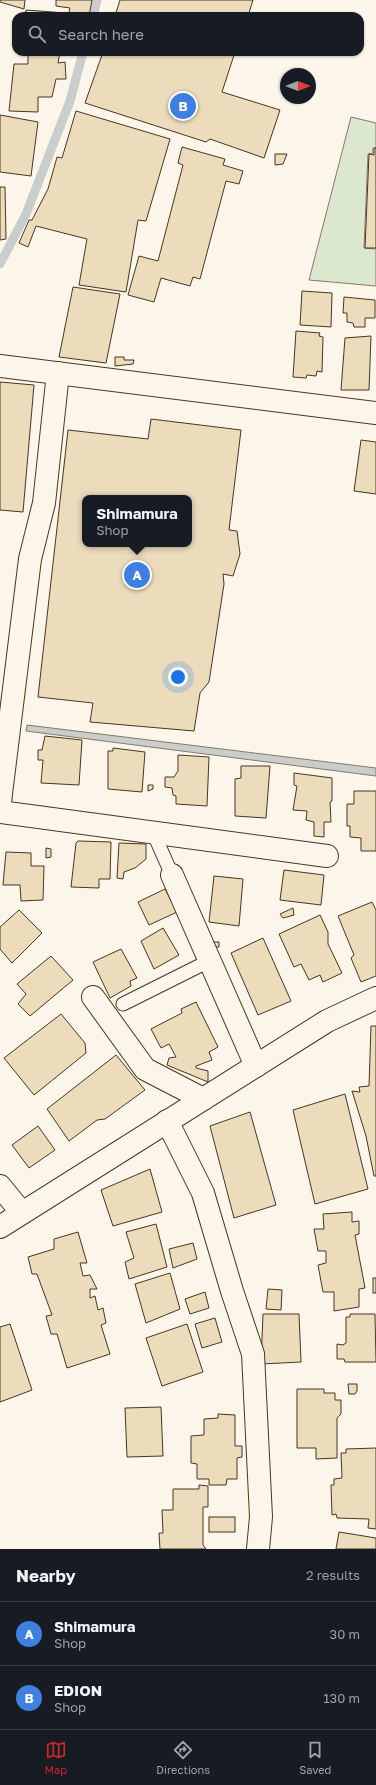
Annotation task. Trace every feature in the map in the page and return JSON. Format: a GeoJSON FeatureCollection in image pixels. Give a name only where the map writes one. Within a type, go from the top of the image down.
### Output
{"type":"FeatureCollection","features":[{"type":"Feature","properties":{"kind":"street"},"geometry":{"type":"LineString","coordinates":[[0,366],[376,413]]}},
{"type":"Feature","properties":{"kind":"street"},"geometry":{"type":"LineString","coordinates":[[0,802],[30,559],[44,503],[58,373]]}},
{"type":"Feature","properties":{"kind":"street"},"geometry":{"type":"LineString","coordinates":[[0,812],[327,856]]}},
{"type":"Feature","properties":{"kind":"street"},"geometry":{"type":"LineString","coordinates":[[172,875],[256,1066]]}},
{"type":"Feature","properties":{"kind":"street"},"geometry":{"type":"LineString","coordinates":[[93,997],[145,1069],[203,1099]]}},
{"type":"Feature","properties":{"kind":"street"},"geometry":{"type":"LineString","coordinates":[[0,1227],[327,1021],[376,998]]}},
{"type":"Feature","properties":{"kind":"street"},"geometry":{"type":"LineString","coordinates":[[167,1121],[203,1193],[232,1291],[253,1354],[260,1517],[258,1549]]}},
{"type":"Feature","properties":{"kind":"street"},"geometry":{"type":"LineString","coordinates":[[0,1186],[22,1213]]}},
{"type":"Feature","properties":{"kind":"lane"},"geometry":{"type":"LineString","coordinates":[[153,832],[172,875]]}},
{"type":"Feature","properties":{"kind":"lane"},"geometry":{"type":"LineString","coordinates":[[123,1004],[209,961]]}},
{"type":"Feature","properties":{"kind":"green space"},"geometry":{"type":"Polygon","coordinates":[[[351,117],[376,123],[376,148],[373,148],[373,153],[368,154],[364,248],[376,249],[376,286],[309,280],[351,117]]]}},
{"type":"Feature","properties":{"kind":"shaded area"},"geometry":{"type":"Polygon","coordinates":[[[27,725],[376,768],[376,776],[26,731],[27,725]]]}},
{"type":"Feature","properties":{"kind":"building"},"geometry":{"type":"Polygon","coordinates":[[[0,0],[25,0],[24,9],[0,2],[0,0]]]}},
{"type":"Feature","properties":{"kind":"building"},"geometry":{"type":"Polygon","coordinates":[[[56,0],[92,0],[90,12],[69,12],[70,8],[56,6],[56,0]]]}},
{"type":"Feature","properties":{"kind":"building"},"geometry":{"type":"Polygon","coordinates":[[[120,0],[253,0],[249,12],[116,12],[120,0]]]}},
{"type":"Feature","properties":{"kind":"building"},"geometry":{"type":"Polygon","coordinates":[[[26,10],[52,12],[26,12],[26,10]]]}},
{"type":"Feature","properties":{"kind":"building"},"geometry":{"type":"Polygon","coordinates":[[[28,56],[59,56],[58,63],[65,62],[66,79],[56,79],[52,97],[38,97],[38,112],[9,111],[14,64],[28,64],[28,56]]]}},
{"type":"Feature","properties":{"kind":"building"},"geometry":{"type":"Polygon","coordinates":[[[102,56],[234,56],[222,92],[280,110],[264,158],[210,139],[206,142],[85,103],[102,56]]]}},
{"type":"Feature","properties":{"kind":"building"},"geometry":{"type":"Polygon","coordinates":[[[76,111],[170,139],[146,221],[138,220],[126,292],[79,285],[87,239],[36,226],[28,247],[19,243],[29,220],[32,220],[48,189],[57,157],[62,158],[76,111]]]}},
{"type":"Feature","properties":{"kind":"building"},"geometry":{"type":"Polygon","coordinates":[[[0,115],[38,122],[31,176],[0,172],[0,115]]]}},
{"type":"Feature","properties":{"kind":"building"},"geometry":{"type":"Polygon","coordinates":[[[182,147],[225,159],[223,165],[243,171],[239,184],[226,181],[200,279],[193,277],[190,286],[161,278],[154,302],[128,295],[139,256],[158,261],[183,165],[178,163],[182,147]]]}},
{"type":"Feature","properties":{"kind":"building"},"geometry":{"type":"Polygon","coordinates":[[[374,148],[376,148],[376,248],[365,248],[369,154],[374,155],[374,148]]]}},
{"type":"Feature","properties":{"kind":"building"},"geometry":{"type":"Polygon","coordinates":[[[275,154],[287,154],[283,164],[275,165],[275,154]]]}},
{"type":"Feature","properties":{"kind":"building"},"geometry":{"type":"Polygon","coordinates":[[[0,187],[5,187],[6,239],[0,240],[0,187]]]}},
{"type":"Feature","properties":{"kind":"building"},"geometry":{"type":"Polygon","coordinates":[[[73,287],[120,294],[106,363],[59,357],[73,287]]]}},
{"type":"Feature","properties":{"kind":"building"},"geometry":{"type":"Polygon","coordinates":[[[302,291],[332,293],[331,327],[300,325],[302,291]]]}},
{"type":"Feature","properties":{"kind":"building"},"geometry":{"type":"Polygon","coordinates":[[[344,297],[375,300],[375,318],[365,318],[365,327],[354,327],[353,323],[347,322],[347,313],[343,313],[344,297]]]}},
{"type":"Feature","properties":{"kind":"building"},"geometry":{"type":"Polygon","coordinates":[[[296,331],[320,333],[319,336],[323,337],[322,372],[317,371],[316,376],[307,375],[306,378],[293,377],[296,331]]]}},
{"type":"Feature","properties":{"kind":"building"},"geometry":{"type":"Polygon","coordinates":[[[371,336],[369,390],[341,390],[345,338],[371,336]]]}},
{"type":"Feature","properties":{"kind":"building"},"geometry":{"type":"Polygon","coordinates":[[[115,357],[124,357],[124,360],[134,360],[133,364],[115,366],[115,357]]]}},
{"type":"Feature","properties":{"kind":"building"},"geometry":{"type":"Polygon","coordinates":[[[0,382],[34,385],[23,512],[0,510],[0,382]]]}},
{"type":"Feature","properties":{"kind":"building"},"geometry":{"type":"Polygon","coordinates":[[[151,419],[241,430],[229,530],[237,531],[240,554],[233,576],[223,574],[224,584],[209,682],[200,693],[194,731],[90,722],[93,703],[38,697],[68,430],[148,439],[151,419]]]}},
{"type":"Feature","properties":{"kind":"building"},"geometry":{"type":"Polygon","coordinates":[[[361,440],[376,442],[376,494],[354,491],[361,440]]]}},
{"type":"Feature","properties":{"kind":"building"},"geometry":{"type":"Polygon","coordinates":[[[45,736],[82,740],[79,785],[41,783],[43,760],[38,760],[38,750],[42,750],[45,736]]]}},
{"type":"Feature","properties":{"kind":"building"},"geometry":{"type":"Polygon","coordinates":[[[113,748],[145,752],[142,792],[108,789],[108,751],[113,751],[113,748]]]}},
{"type":"Feature","properties":{"kind":"building"},"geometry":{"type":"Polygon","coordinates":[[[178,755],[209,757],[207,806],[176,804],[176,796],[173,795],[172,788],[165,787],[165,777],[174,777],[178,771],[178,755]]]}},
{"type":"Feature","properties":{"kind":"building"},"geometry":{"type":"Polygon","coordinates":[[[241,766],[270,766],[266,818],[235,816],[235,779],[241,778],[241,766]]]}},
{"type":"Feature","properties":{"kind":"building"},"geometry":{"type":"Polygon","coordinates":[[[294,773],[332,778],[332,801],[330,802],[331,822],[324,822],[324,837],[314,836],[314,822],[306,820],[307,811],[293,810],[297,786],[294,785],[294,773]]]}},
{"type":"Feature","properties":{"kind":"building"},"geometry":{"type":"Polygon","coordinates":[[[148,785],[153,785],[153,789],[148,791],[148,785]]]}},
{"type":"Feature","properties":{"kind":"building"},"geometry":{"type":"Polygon","coordinates":[[[354,791],[376,791],[376,851],[361,851],[361,838],[350,837],[350,826],[347,826],[347,804],[354,804],[354,791]]]}},
{"type":"Feature","properties":{"kind":"building"},"geometry":{"type":"Polygon","coordinates":[[[78,841],[111,842],[110,879],[99,879],[99,888],[71,887],[76,843],[78,841]]]}},
{"type":"Feature","properties":{"kind":"building"},"geometry":{"type":"Polygon","coordinates":[[[119,843],[146,844],[146,859],[135,868],[124,872],[123,879],[117,878],[119,843]]]}},
{"type":"Feature","properties":{"kind":"building"},"geometry":{"type":"Polygon","coordinates":[[[46,848],[51,849],[51,857],[46,858],[46,848]]]}},
{"type":"Feature","properties":{"kind":"building"},"geometry":{"type":"Polygon","coordinates":[[[6,852],[31,853],[31,866],[44,866],[43,900],[21,901],[20,885],[3,885],[6,852]]]}},
{"type":"Feature","properties":{"kind":"building"},"geometry":{"type":"Polygon","coordinates":[[[284,870],[324,875],[321,905],[280,900],[284,870]]]}},
{"type":"Feature","properties":{"kind":"building"},"geometry":{"type":"Polygon","coordinates":[[[214,876],[243,879],[239,926],[209,922],[214,876]]]}},
{"type":"Feature","properties":{"kind":"building"},"geometry":{"type":"Polygon","coordinates":[[[165,889],[177,912],[149,925],[138,902],[165,889]]]}},
{"type":"Feature","properties":{"kind":"building"},"geometry":{"type":"Polygon","coordinates":[[[372,902],[376,910],[376,976],[361,982],[351,958],[354,955],[338,916],[372,902]]]}},
{"type":"Feature","properties":{"kind":"building"},"geometry":{"type":"Polygon","coordinates":[[[293,908],[294,915],[283,918],[280,914],[293,908]]]}},
{"type":"Feature","properties":{"kind":"building"},"geometry":{"type":"Polygon","coordinates":[[[19,910],[42,933],[12,963],[0,949],[0,927],[19,910]]]}},
{"type":"Feature","properties":{"kind":"building"},"geometry":{"type":"Polygon","coordinates":[[[320,915],[328,932],[328,944],[342,973],[323,982],[320,975],[309,980],[301,964],[294,967],[279,934],[320,915]]]}},
{"type":"Feature","properties":{"kind":"building"},"geometry":{"type":"Polygon","coordinates":[[[163,928],[179,955],[154,969],[141,941],[163,928]]]}},
{"type":"Feature","properties":{"kind":"building"},"geometry":{"type":"Polygon","coordinates":[[[263,938],[291,1001],[258,1015],[231,953],[263,938]]]}},
{"type":"Feature","properties":{"kind":"building"},"geometry":{"type":"Polygon","coordinates":[[[211,942],[219,942],[219,947],[212,947],[211,942]]]}},
{"type":"Feature","properties":{"kind":"building"},"geometry":{"type":"Polygon","coordinates":[[[121,949],[137,978],[130,981],[131,986],[110,998],[93,962],[121,949]]]}},
{"type":"Feature","properties":{"kind":"building"},"geometry":{"type":"Polygon","coordinates":[[[51,956],[73,980],[30,1016],[18,1004],[26,994],[17,984],[51,956]]]}},
{"type":"Feature","properties":{"kind":"building"},"geometry":{"type":"Polygon","coordinates":[[[196,1002],[218,1047],[209,1052],[212,1060],[196,1066],[196,1068],[208,1071],[208,1082],[167,1065],[169,1058],[176,1057],[169,1044],[161,1048],[151,1029],[182,1013],[181,1009],[196,1002]]]}},
{"type":"Feature","properties":{"kind":"building"},"geometry":{"type":"Polygon","coordinates":[[[61,1014],[85,1043],[86,1053],[34,1095],[4,1058],[61,1014]]]}},
{"type":"Feature","properties":{"kind":"building"},"geometry":{"type":"Polygon","coordinates":[[[371,1026],[376,1026],[376,1176],[374,1176],[366,1136],[352,1091],[360,1092],[359,1087],[369,1086],[371,1026]]]}},
{"type":"Feature","properties":{"kind":"building"},"geometry":{"type":"Polygon","coordinates":[[[116,1055],[145,1090],[105,1119],[97,1120],[69,1141],[47,1109],[116,1055]]]}},
{"type":"Feature","properties":{"kind":"building"},"geometry":{"type":"Polygon","coordinates":[[[345,1094],[368,1189],[315,1204],[293,1110],[345,1094]]]}},
{"type":"Feature","properties":{"kind":"building"},"geometry":{"type":"Polygon","coordinates":[[[250,1112],[276,1205],[234,1218],[210,1126],[250,1112]]]}},
{"type":"Feature","properties":{"kind":"building"},"geometry":{"type":"Polygon","coordinates":[[[38,1126],[55,1150],[29,1168],[12,1145],[38,1126]]]}},
{"type":"Feature","properties":{"kind":"building"},"geometry":{"type":"Polygon","coordinates":[[[150,1169],[162,1212],[113,1226],[101,1190],[150,1169]]]}},
{"type":"Feature","properties":{"kind":"building"},"geometry":{"type":"Polygon","coordinates":[[[352,1212],[352,1222],[359,1221],[359,1234],[355,1235],[365,1288],[359,1289],[359,1307],[334,1311],[334,1292],[323,1292],[318,1265],[326,1263],[326,1251],[318,1251],[314,1229],[324,1229],[323,1214],[352,1212]]]}},
{"type":"Feature","properties":{"kind":"building"},"geometry":{"type":"Polygon","coordinates":[[[156,1224],[167,1267],[129,1279],[125,1262],[134,1258],[126,1232],[156,1224]]]}},
{"type":"Feature","properties":{"kind":"building"},"geometry":{"type":"Polygon","coordinates":[[[78,1232],[87,1263],[80,1263],[83,1276],[90,1275],[97,1289],[90,1289],[90,1298],[95,1296],[98,1310],[103,1308],[106,1323],[101,1325],[110,1354],[67,1368],[57,1334],[51,1334],[46,1316],[52,1315],[37,1274],[32,1274],[28,1257],[54,1249],[54,1239],[78,1232]]]}},
{"type":"Feature","properties":{"kind":"building"},"geometry":{"type":"Polygon","coordinates":[[[193,1243],[197,1259],[173,1268],[169,1249],[193,1243]]]}},
{"type":"Feature","properties":{"kind":"building"},"geometry":{"type":"Polygon","coordinates":[[[170,1273],[180,1309],[146,1323],[135,1284],[170,1273]]]}},
{"type":"Feature","properties":{"kind":"building"},"geometry":{"type":"Polygon","coordinates":[[[373,1278],[376,1278],[376,1293],[373,1293],[373,1278]]]}},
{"type":"Feature","properties":{"kind":"building"},"geometry":{"type":"Polygon","coordinates":[[[268,1289],[282,1290],[281,1310],[266,1309],[268,1289]]]}},
{"type":"Feature","properties":{"kind":"building"},"geometry":{"type":"Polygon","coordinates":[[[205,1292],[209,1308],[190,1314],[185,1299],[205,1292]]]}},
{"type":"Feature","properties":{"kind":"building"},"geometry":{"type":"Polygon","coordinates":[[[263,1314],[299,1314],[301,1362],[261,1364],[263,1314]]]}},
{"type":"Feature","properties":{"kind":"building"},"geometry":{"type":"Polygon","coordinates":[[[350,1314],[375,1314],[376,1362],[345,1362],[344,1359],[337,1359],[337,1344],[343,1345],[346,1343],[346,1317],[350,1317],[350,1314]]]}},
{"type":"Feature","properties":{"kind":"building"},"geometry":{"type":"Polygon","coordinates":[[[215,1318],[222,1342],[202,1348],[195,1324],[215,1318]]]}},
{"type":"Feature","properties":{"kind":"building"},"geometry":{"type":"Polygon","coordinates":[[[10,1324],[32,1390],[0,1402],[0,1327],[10,1324]]]}},
{"type":"Feature","properties":{"kind":"building"},"geometry":{"type":"Polygon","coordinates":[[[187,1324],[203,1372],[162,1386],[146,1338],[187,1324]]]}},
{"type":"Feature","properties":{"kind":"building"},"geometry":{"type":"Polygon","coordinates":[[[348,1384],[357,1384],[357,1391],[355,1394],[349,1394],[348,1384]]]}},
{"type":"Feature","properties":{"kind":"building"},"geometry":{"type":"Polygon","coordinates":[[[297,1389],[324,1389],[324,1393],[335,1393],[335,1400],[341,1400],[341,1414],[337,1418],[337,1458],[316,1459],[316,1448],[297,1448],[297,1389]]]}},
{"type":"Feature","properties":{"kind":"building"},"geometry":{"type":"Polygon","coordinates":[[[161,1407],[163,1456],[127,1457],[125,1408],[161,1407]]]}},
{"type":"Feature","properties":{"kind":"building"},"geometry":{"type":"Polygon","coordinates":[[[218,1414],[235,1415],[235,1446],[242,1446],[242,1457],[237,1458],[237,1479],[227,1479],[226,1485],[209,1485],[209,1479],[197,1479],[197,1464],[191,1463],[191,1436],[204,1435],[204,1419],[218,1418],[218,1414]]]}},
{"type":"Feature","properties":{"kind":"building"},"geometry":{"type":"Polygon","coordinates":[[[376,1448],[376,1529],[368,1528],[369,1519],[337,1518],[336,1514],[332,1515],[331,1485],[334,1485],[334,1479],[342,1478],[341,1453],[346,1453],[346,1449],[376,1448]]]}},
{"type":"Feature","properties":{"kind":"building"},"geometry":{"type":"Polygon","coordinates":[[[199,1485],[208,1486],[208,1507],[203,1507],[203,1545],[206,1549],[160,1549],[159,1533],[163,1533],[162,1510],[173,1510],[173,1489],[199,1489],[199,1485]]]}},
{"type":"Feature","properties":{"kind":"building"},"geometry":{"type":"Polygon","coordinates":[[[209,1517],[235,1517],[235,1532],[209,1532],[209,1517]]]}},
{"type":"Feature","properties":{"kind":"building"},"geometry":{"type":"Polygon","coordinates":[[[339,1532],[376,1538],[376,1549],[336,1549],[339,1532]]]}},
{"type":"Feature","properties":{"kind":"waterway"},"geometry":{"type":"LineString","coordinates":[[94,12],[97,0]]}},
{"type":"Feature","properties":{"kind":"waterway"},"geometry":{"type":"LineString","coordinates":[[0,264],[26,214],[70,101],[82,56]]}},
{"type":"Feature","properties":{"kind":"place","name":"EDION"},"geometry":{"type":"Point","coordinates":[183,106]}},
{"type":"Feature","properties":{"kind":"place","name":"Shimamura"},"geometry":{"type":"Point","coordinates":[137,575]}}]}
